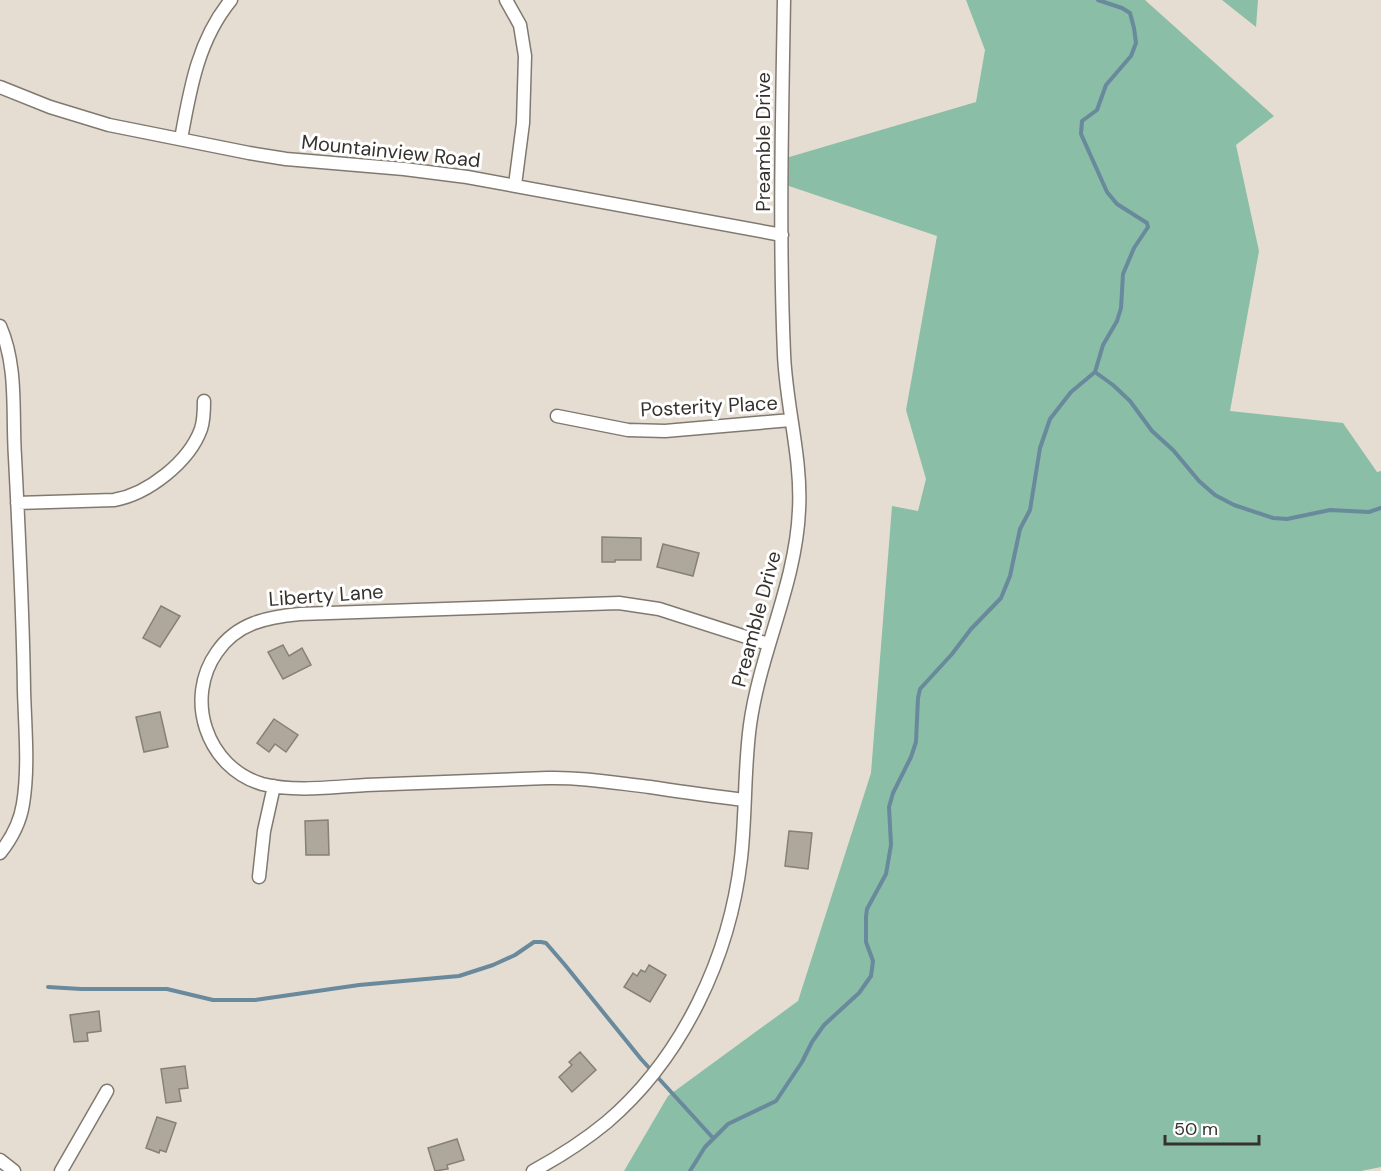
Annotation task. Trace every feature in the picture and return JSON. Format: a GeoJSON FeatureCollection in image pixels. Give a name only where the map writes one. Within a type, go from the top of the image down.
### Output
{"type":"FeatureCollection","features":[{"type":"Feature","properties":{"kind":"street"},"geometry":{"type":"LineString","coordinates":[[181,139],[197,62],[210,33],[231,0]]}},
{"type":"Feature","properties":{"kind":"street"},"geometry":{"type":"LineString","coordinates":[[506,0],[520,25],[525,56],[523,123],[514,185]]}},
{"type":"Feature","properties":{"kind":"street","name":"Preamble Drive"},"geometry":{"type":"LineString","coordinates":[[533,1171],[574,1147],[625,1105],[655,1071],[687,1023],[712,970],[731,914],[741,857],[750,722],[768,644],[789,574],[797,533],[800,488],[784,362],[782,235],[784,0]]}},
{"type":"Feature","properties":{"kind":"street","name":"Mountainview Road"},"geometry":{"type":"LineString","coordinates":[[0,87],[89,120],[286,159],[404,169],[514,185],[782,235]]}},
{"type":"Feature","properties":{"kind":"street"},"geometry":{"type":"LineString","coordinates":[[0,326],[13,373],[13,435],[24,662],[25,787],[19,823],[11,839],[0,853]]}},
{"type":"Feature","properties":{"kind":"street"},"geometry":{"type":"LineString","coordinates":[[17,503],[114,500],[144,491],[188,452],[201,427],[204,401]]}},
{"type":"Feature","properties":{"kind":"street","name":"Posterity Place"},"geometry":{"type":"LineString","coordinates":[[557,416],[628,430],[665,431],[791,420]]}},
{"type":"Feature","properties":{"kind":"street","name":"Liberty Lane"},"geometry":{"type":"LineString","coordinates":[[744,800],[592,779],[342,787],[274,786],[245,777],[218,753],[209,738],[203,720],[200,702],[202,683],[208,666],[230,636],[262,618],[300,614],[619,603],[659,609],[768,644]]}},
{"type":"Feature","properties":{"kind":"street"},"geometry":{"type":"LineString","coordinates":[[259,877],[264,831],[274,786]]}},
{"type":"Feature","properties":{"kind":"street"},"geometry":{"type":"LineString","coordinates":[[61,1171],[107,1091]]}},
{"type":"Feature","properties":{"kind":"street"},"geometry":{"type":"LineString","coordinates":[[0,1160],[14,1171]]}},
{"type":"Feature","properties":{"kind":"green space"},"geometry":{"type":"Polygon","coordinates":[[[966,0],[1145,0],[1274,116],[1236,145],[1259,251],[1230,411],[1343,423],[1377,472],[1381,471],[1381,1167],[1361,1171],[624,1171],[668,1096],[798,1001],[871,773],[892,506],[918,511],[926,479],[906,410],[937,236],[786,185],[786,158],[976,102],[985,50],[966,0]]]}},
{"type":"Feature","properties":{"kind":"green space"},"geometry":{"type":"Polygon","coordinates":[[[1222,0],[1258,0],[1256,27],[1222,0]]]}},
{"type":"Feature","properties":{"kind":"building"},"geometry":{"type":"Polygon","coordinates":[[[602,537],[641,538],[641,560],[602,562],[602,537]]]}},
{"type":"Feature","properties":{"kind":"building"},"geometry":{"type":"Polygon","coordinates":[[[663,544],[699,553],[693,576],[657,567],[663,544]]]}},
{"type":"Feature","properties":{"kind":"building"},"geometry":{"type":"Polygon","coordinates":[[[161,606],[180,616],[160,647],[143,638],[161,606]]]}},
{"type":"Feature","properties":{"kind":"building"},"geometry":{"type":"Polygon","coordinates":[[[283,645],[289,656],[302,648],[311,665],[283,679],[268,652],[283,645]]]}},
{"type":"Feature","properties":{"kind":"building"},"geometry":{"type":"Polygon","coordinates":[[[160,712],[168,747],[144,752],[136,717],[160,712]]]}},
{"type":"Feature","properties":{"kind":"building"},"geometry":{"type":"Polygon","coordinates":[[[274,719],[298,735],[286,752],[275,744],[269,752],[257,743],[274,719]]]}},
{"type":"Feature","properties":{"kind":"building"},"geometry":{"type":"Polygon","coordinates":[[[328,820],[329,855],[306,855],[305,821],[328,820]]]}},
{"type":"Feature","properties":{"kind":"building"},"geometry":{"type":"Polygon","coordinates":[[[789,831],[812,833],[808,869],[785,866],[789,831]]]}},
{"type":"Feature","properties":{"kind":"building"},"geometry":{"type":"Polygon","coordinates":[[[649,965],[666,975],[650,1002],[624,987],[633,973],[637,976],[641,970],[645,972],[649,965]]]}},
{"type":"Feature","properties":{"kind":"building"},"geometry":{"type":"Polygon","coordinates":[[[99,1011],[101,1031],[87,1033],[88,1041],[74,1042],[70,1015],[99,1011]]]}},
{"type":"Feature","properties":{"kind":"building"},"geometry":{"type":"Polygon","coordinates":[[[580,1052],[596,1070],[572,1092],[559,1077],[572,1065],[569,1062],[580,1052]]]}},
{"type":"Feature","properties":{"kind":"building"},"geometry":{"type":"Polygon","coordinates":[[[185,1066],[188,1088],[179,1089],[181,1101],[166,1103],[161,1069],[185,1066]]]}},
{"type":"Feature","properties":{"kind":"building"},"geometry":{"type":"Polygon","coordinates":[[[157,1117],[176,1123],[166,1152],[160,1150],[159,1153],[146,1148],[157,1117]]]}},
{"type":"Feature","properties":{"kind":"building"},"geometry":{"type":"Polygon","coordinates":[[[457,1139],[464,1160],[447,1165],[448,1169],[435,1171],[428,1148],[457,1139]]]}},
{"type":"Feature","properties":{"kind":"waterway"},"geometry":{"type":"LineString","coordinates":[[690,1171],[705,1147],[728,1124],[776,1101],[824,1025],[859,993],[871,976],[873,961],[866,942],[867,909],[886,874],[891,845],[889,807],[916,742],[920,689],[1001,598],[1010,576],[1020,529],[1030,510],[1040,448],[1050,419],[1071,392],[1095,372],[1103,345],[1117,321],[1121,308],[1123,274],[1134,248],[1148,227],[1147,223],[1117,204],[1107,192],[1081,134],[1082,121],[1097,110],[1106,85],[1131,56],[1136,43],[1130,13],[1098,0]]}},
{"type":"Feature","properties":{"kind":"waterway"},"geometry":{"type":"LineString","coordinates":[[1095,372],[1130,401],[1152,431],[1173,450],[1199,481],[1215,495],[1234,505],[1273,518],[1287,519],[1330,510],[1369,512],[1381,508]]}},
{"type":"Feature","properties":{"kind":"waterway"},"geometry":{"type":"LineString","coordinates":[[48,987],[167,989],[213,1000],[255,1000],[359,985],[459,976],[493,965],[515,955],[534,942],[546,943],[641,1059],[713,1138]]}}]}
